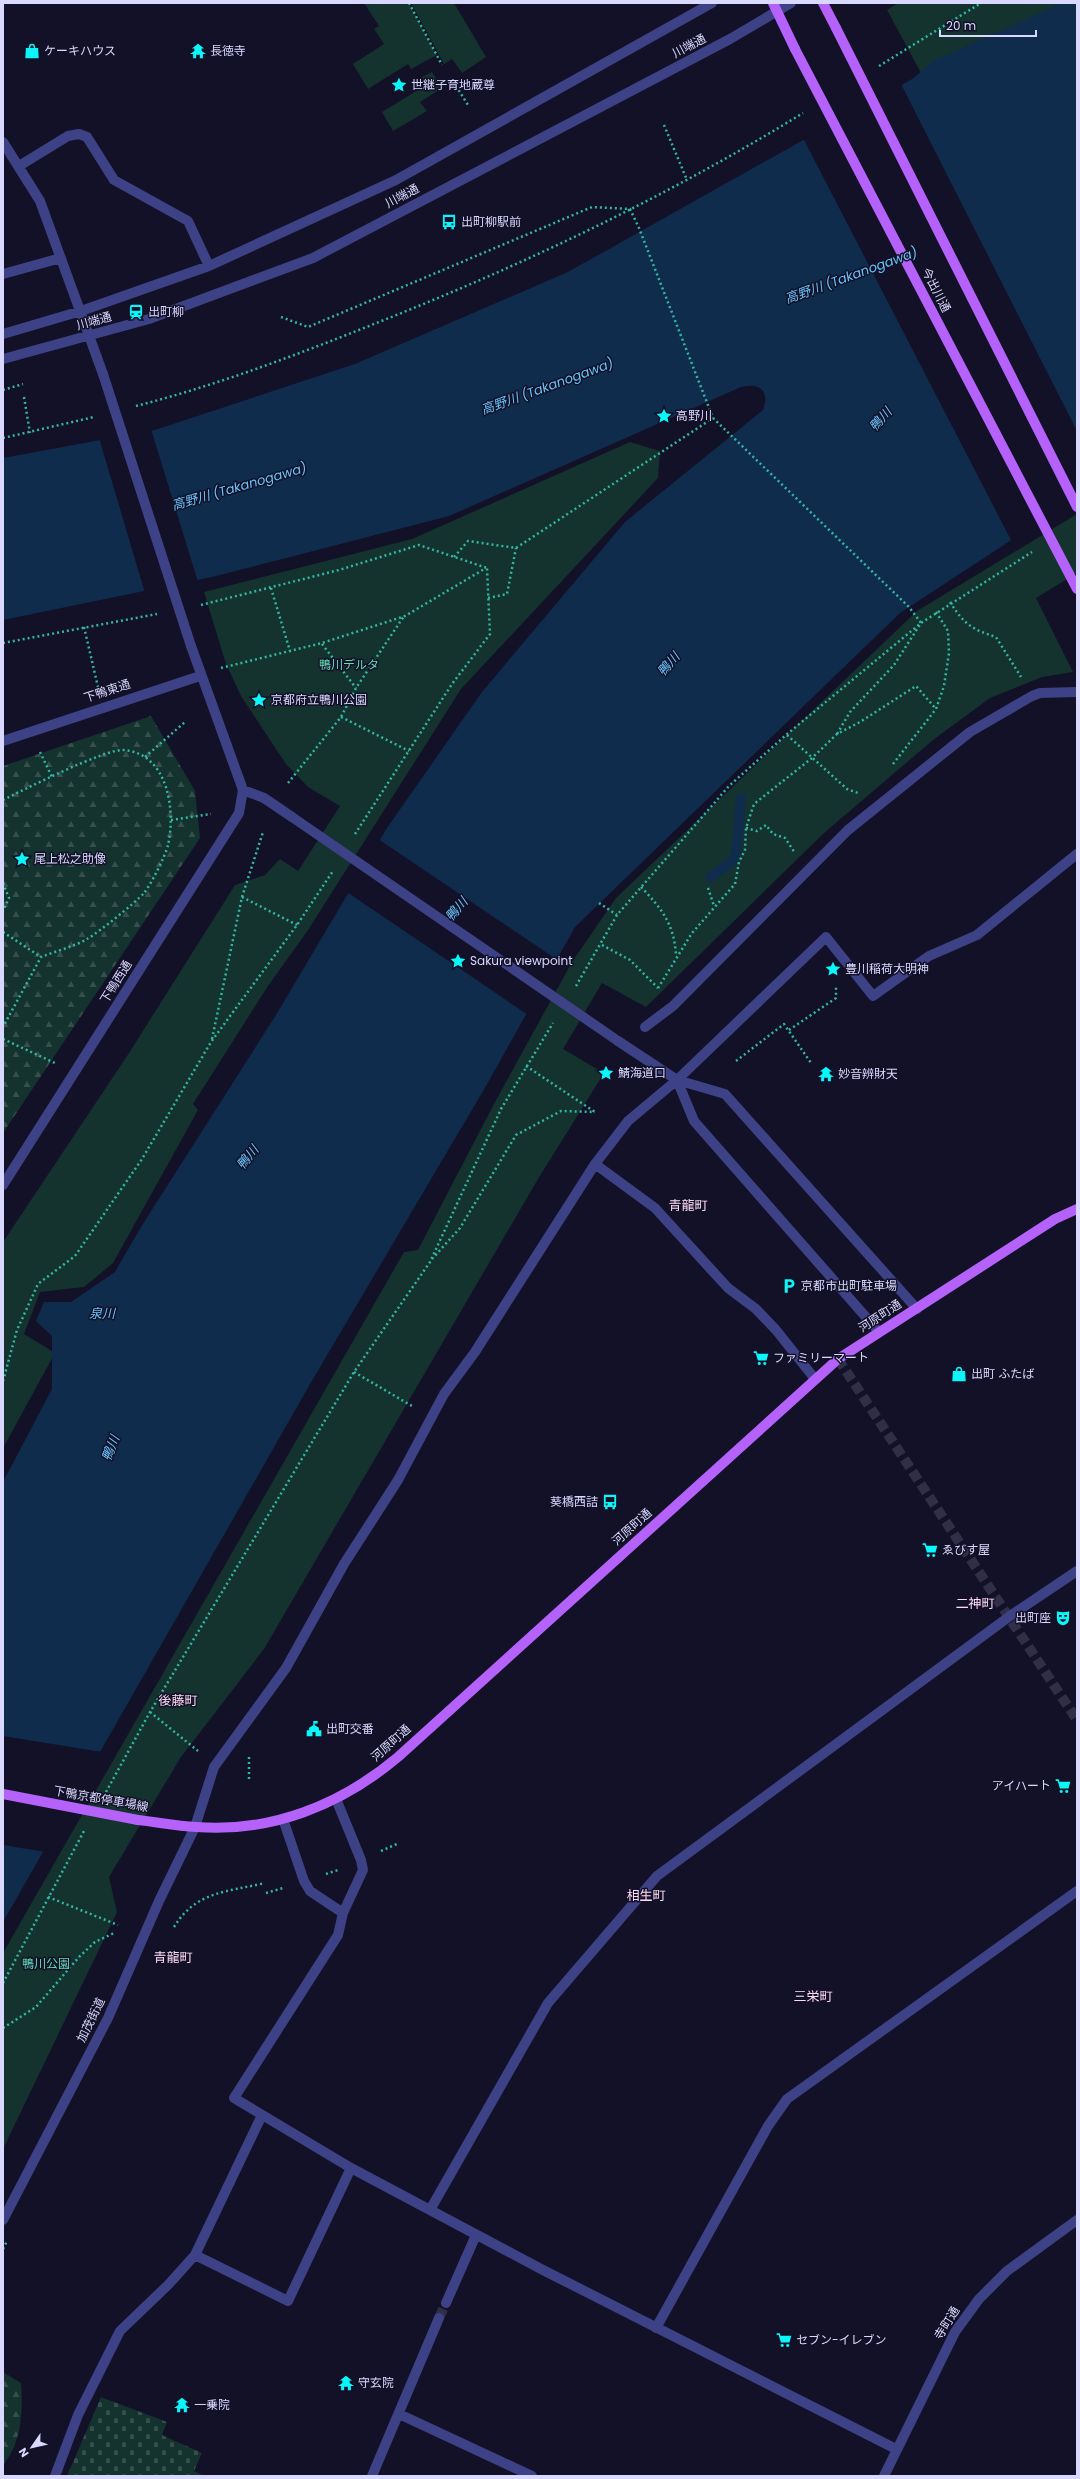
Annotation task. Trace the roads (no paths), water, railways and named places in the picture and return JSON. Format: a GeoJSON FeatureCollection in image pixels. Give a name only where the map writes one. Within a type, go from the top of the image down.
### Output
{"type":"FeatureCollection","features":[{"type":"Feature","properties":{"kind":"main road"},"geometry":{"type":"LineString","coordinates":[[823,3],[1077,507]]}},
{"type":"Feature","properties":{"kind":"main road","name":"今出川通"},"geometry":{"type":"LineString","coordinates":[[775,7],[795,49],[1077,589]]}},
{"type":"Feature","properties":{"kind":"main road","name":"河原町通"},"geometry":{"type":"LineString","coordinates":[[196,1827],[245,1826],[284,1819],[336,1799],[362,1784],[398,1757],[838,1359],[1055,1219],[1077,1209]]}},
{"type":"Feature","properties":{"kind":"main road","name":"下鴨京都停車場線"},"geometry":{"type":"LineString","coordinates":[[3,1794],[138,1820],[196,1827]]}},
{"type":"Feature","properties":{"kind":"street","name":"川端通"},"geometry":{"type":"LineString","coordinates":[[3,334],[81,311],[209,266],[396,180],[712,3]]}},
{"type":"Feature","properties":{"kind":"street","name":"川端通"},"geometry":{"type":"LineString","coordinates":[[3,359],[149,319],[313,258],[730,39],[775,7],[791,3]]}},
{"type":"Feature","properties":{"kind":"street"},"geometry":{"type":"LineString","coordinates":[[19,166],[68,136],[79,134],[87,138],[114,180],[188,221],[209,266]]}},
{"type":"Feature","properties":{"kind":"street"},"geometry":{"type":"LineString","coordinates":[[3,142],[40,201],[91,336],[200,676],[244,790],[264,798],[677,1080],[725,1094],[917,1309]]}},
{"type":"Feature","properties":{"kind":"street"},"geometry":{"type":"LineString","coordinates":[[3,274],[61,258]]}},
{"type":"Feature","properties":{"kind":"street","name":"下鴨東通"},"geometry":{"type":"LineString","coordinates":[[6,740],[103,706],[200,676]]}},
{"type":"Feature","properties":{"kind":"street"},"geometry":{"type":"LineString","coordinates":[[645,1027],[674,1006],[848,830],[970,732],[1032,696],[1040,693],[1077,692]]}},
{"type":"Feature","properties":{"kind":"street","name":"下鴨西通"},"geometry":{"type":"LineString","coordinates":[[3,1185],[239,813],[244,790]]}},
{"type":"Feature","properties":{"kind":"street","name":"加茂街道"},"geometry":{"type":"LineString","coordinates":[[3,2220],[108,2018],[160,1901],[196,1827],[214,1767],[286,1668],[344,1564],[398,1480],[444,1394],[475,1352],[595,1164],[628,1121],[677,1080],[826,937],[873,996],[929,956],[977,935],[1077,854]]}},
{"type":"Feature","properties":{"kind":"street"},"geometry":{"type":"LineString","coordinates":[[677,1080],[694,1120],[879,1332]]}},
{"type":"Feature","properties":{"kind":"street"},"geometry":{"type":"LineString","coordinates":[[595,1164],[655,1208],[728,1288],[756,1309],[776,1330],[816,1379]]}},
{"type":"Feature","properties":{"kind":"street"},"geometry":{"type":"LineString","coordinates":[[430,2210],[548,2003],[657,1876],[1010,1616],[1077,1571]]}},
{"type":"Feature","properties":{"kind":"street"},"geometry":{"type":"LineString","coordinates":[[336,1799],[361,1860],[362,1870],[343,1913],[338,1935],[234,2098],[351,2168],[476,2235],[896,2450]]}},
{"type":"Feature","properties":{"kind":"street"},"geometry":{"type":"LineString","coordinates":[[284,1819],[304,1881],[310,1891],[343,1913]]}},
{"type":"Feature","properties":{"kind":"street"},"geometry":{"type":"LineString","coordinates":[[656,2328],[768,2126],[787,2099],[1077,1891]]}},
{"type":"Feature","properties":{"kind":"street"},"geometry":{"type":"LineString","coordinates":[[55,2476],[78,2415],[120,2331],[168,2285],[195,2255],[262,2115]]}},
{"type":"Feature","properties":{"kind":"street"},"geometry":{"type":"LineString","coordinates":[[195,2255],[288,2301],[351,2168]]}},
{"type":"Feature","properties":{"kind":"street","name":"寺町通"},"geometry":{"type":"LineString","coordinates":[[884,2476],[955,2332],[979,2299],[1007,2271],[1077,2220]]}},
{"type":"Feature","properties":{"kind":"street"},"geometry":{"type":"LineString","coordinates":[[446,2303],[476,2235]]}},
{"type":"Feature","properties":{"kind":"street"},"geometry":{"type":"LineString","coordinates":[[372,2476],[439,2318]]}},
{"type":"Feature","properties":{"kind":"street"},"geometry":{"type":"LineString","coordinates":[[398,2414],[532,2476]]}},
{"type":"Feature","properties":{"kind":"water"},"geometry":{"type":"Polygon","coordinates":[[[1062,3],[1077,3],[1077,497],[900,613],[575,927],[486,1086],[310,1384],[3,1922],[3,1482],[52,1389],[52,1336],[36,1321],[44,1302],[71,1302],[115,1272],[141,1227],[276,1015],[387,828],[482,692],[625,522],[763,410],[765,398],[764,393],[758,387],[741,387],[449,516],[212,577],[3,620],[3,458],[155,430],[355,364],[568,272],[914,78],[933,61],[1062,3]]]}},
{"type":"Feature","properties":{"kind":"waterway"},"geometry":{"type":"LineString","coordinates":[[711,877],[735,857],[741,798]]}},
{"type":"Feature","properties":{"kind":"tunnel"},"geometry":{"type":"LineString","coordinates":[[838,1359],[1077,1720]]}},
{"type":"Feature","properties":{"kind":"tunnel"},"geometry":{"type":"LineString","coordinates":[[439,2318],[446,2303]]}},
{"type":"Feature","properties":{"kind":"place","name":"ケーキハウス"},"geometry":{"type":"Point","coordinates":[32,51]}},
{"type":"Feature","properties":{"kind":"place","name":"長徳寺"},"geometry":{"type":"Point","coordinates":[198,51]}},
{"type":"Feature","properties":{"kind":"place","name":"世継子育地蔵尊"},"geometry":{"type":"Point","coordinates":[399,85]}},
{"type":"Feature","properties":{"kind":"place","name":"出町柳駅前"},"geometry":{"type":"Point","coordinates":[449,222]}},
{"type":"Feature","properties":{"kind":"place","name":"出町柳"},"geometry":{"type":"Point","coordinates":[136,312]}},
{"type":"Feature","properties":{"kind":"place","name":"高野川"},"geometry":{"type":"Point","coordinates":[664,416]}},
{"type":"Feature","properties":{"kind":"place","name":"京都府立鴨川公園"},"geometry":{"type":"Point","coordinates":[259,700]}},
{"type":"Feature","properties":{"kind":"place","name":"尾上松之助像"},"geometry":{"type":"Point","coordinates":[22,859]}},
{"type":"Feature","properties":{"kind":"place","name":"Sakura viewpoint"},"geometry":{"type":"Point","coordinates":[458,961]}},
{"type":"Feature","properties":{"kind":"place","name":"豊川稲荷大明神"},"geometry":{"type":"Point","coordinates":[833,969]}},
{"type":"Feature","properties":{"kind":"place","name":"鯖海道口"},"geometry":{"type":"Point","coordinates":[606,1073]}},
{"type":"Feature","properties":{"kind":"place","name":"妙音辨財天"},"geometry":{"type":"Point","coordinates":[826,1074]}},
{"type":"Feature","properties":{"kind":"place","name":"京都市出町駐車場"},"geometry":{"type":"Point","coordinates":[789,1286]}},
{"type":"Feature","properties":{"kind":"place","name":"ファミリーマート"},"geometry":{"type":"Point","coordinates":[761,1358]}},
{"type":"Feature","properties":{"kind":"place","name":"出町 ふたば"},"geometry":{"type":"Point","coordinates":[959,1374]}},
{"type":"Feature","properties":{"kind":"place","name":"葵橋西詰"},"geometry":{"type":"Point","coordinates":[610,1502]}},
{"type":"Feature","properties":{"kind":"place","name":"ゑびす屋"},"geometry":{"type":"Point","coordinates":[930,1550]}},
{"type":"Feature","properties":{"kind":"place","name":"出町座"},"geometry":{"type":"Point","coordinates":[1063,1618]}},
{"type":"Feature","properties":{"kind":"place","name":"出町交番"},"geometry":{"type":"Point","coordinates":[314,1729]}},
{"type":"Feature","properties":{"kind":"place","name":"アイハート"},"geometry":{"type":"Point","coordinates":[1063,1786]}},
{"type":"Feature","properties":{"kind":"place","name":"セブン-イレブン"},"geometry":{"type":"Point","coordinates":[784,2340]}},
{"type":"Feature","properties":{"kind":"place","name":"守玄院"},"geometry":{"type":"Point","coordinates":[346,2383]}},
{"type":"Feature","properties":{"kind":"place","name":"一乗院"},"geometry":{"type":"Point","coordinates":[182,2405]}},
{"type":"Feature","properties":{"kind":"district","name":"青龍町"},"geometry":{"type":"Point","coordinates":[688,1205]}},
{"type":"Feature","properties":{"kind":"district","name":"二神町"},"geometry":{"type":"Point","coordinates":[975,1603]}},
{"type":"Feature","properties":{"kind":"district","name":"後藤町"},"geometry":{"type":"Point","coordinates":[178,1700]}},
{"type":"Feature","properties":{"kind":"district","name":"相生町"},"geometry":{"type":"Point","coordinates":[646,1895]}},
{"type":"Feature","properties":{"kind":"district","name":"青龍町"},"geometry":{"type":"Point","coordinates":[173,1957]}},
{"type":"Feature","properties":{"kind":"district","name":"三栄町"},"geometry":{"type":"Point","coordinates":[813,1996]}},
{"type":"Feature","properties":{"kind":"water label","name":"高野川 (Takanogawa)"},"geometry":{"type":"Point","coordinates":[851,275]}},
{"type":"Feature","properties":{"kind":"water label","name":"高野川 (Takanogawa)"},"geometry":{"type":"Point","coordinates":[547,386]}},
{"type":"Feature","properties":{"kind":"water label","name":"鴨川"},"geometry":{"type":"Point","coordinates":[880,419]}},
{"type":"Feature","properties":{"kind":"water label","name":"高野川 (Takanogawa)"},"geometry":{"type":"Point","coordinates":[239,486]}},
{"type":"Feature","properties":{"kind":"water label","name":"鴨川"},"geometry":{"type":"Point","coordinates":[668,664]}},
{"type":"Feature","properties":{"kind":"water label","name":"鴨川"},"geometry":{"type":"Point","coordinates":[456,909]}},
{"type":"Feature","properties":{"kind":"water label","name":"鴨川"},"geometry":{"type":"Point","coordinates":[247,1157]}},
{"type":"Feature","properties":{"kind":"water label","name":"泉川"},"geometry":{"type":"Point","coordinates":[102,1313]}},
{"type":"Feature","properties":{"kind":"water label","name":"鴨川"},"geometry":{"type":"Point","coordinates":[110,1448]}},
{"type":"Feature","properties":{"kind":"park label","name":"鴨川デルタ"},"geometry":{"type":"Point","coordinates":[349,665]}},
{"type":"Feature","properties":{"kind":"park label","name":"鴨川公園"},"geometry":{"type":"Point","coordinates":[46,1964]}}]}
